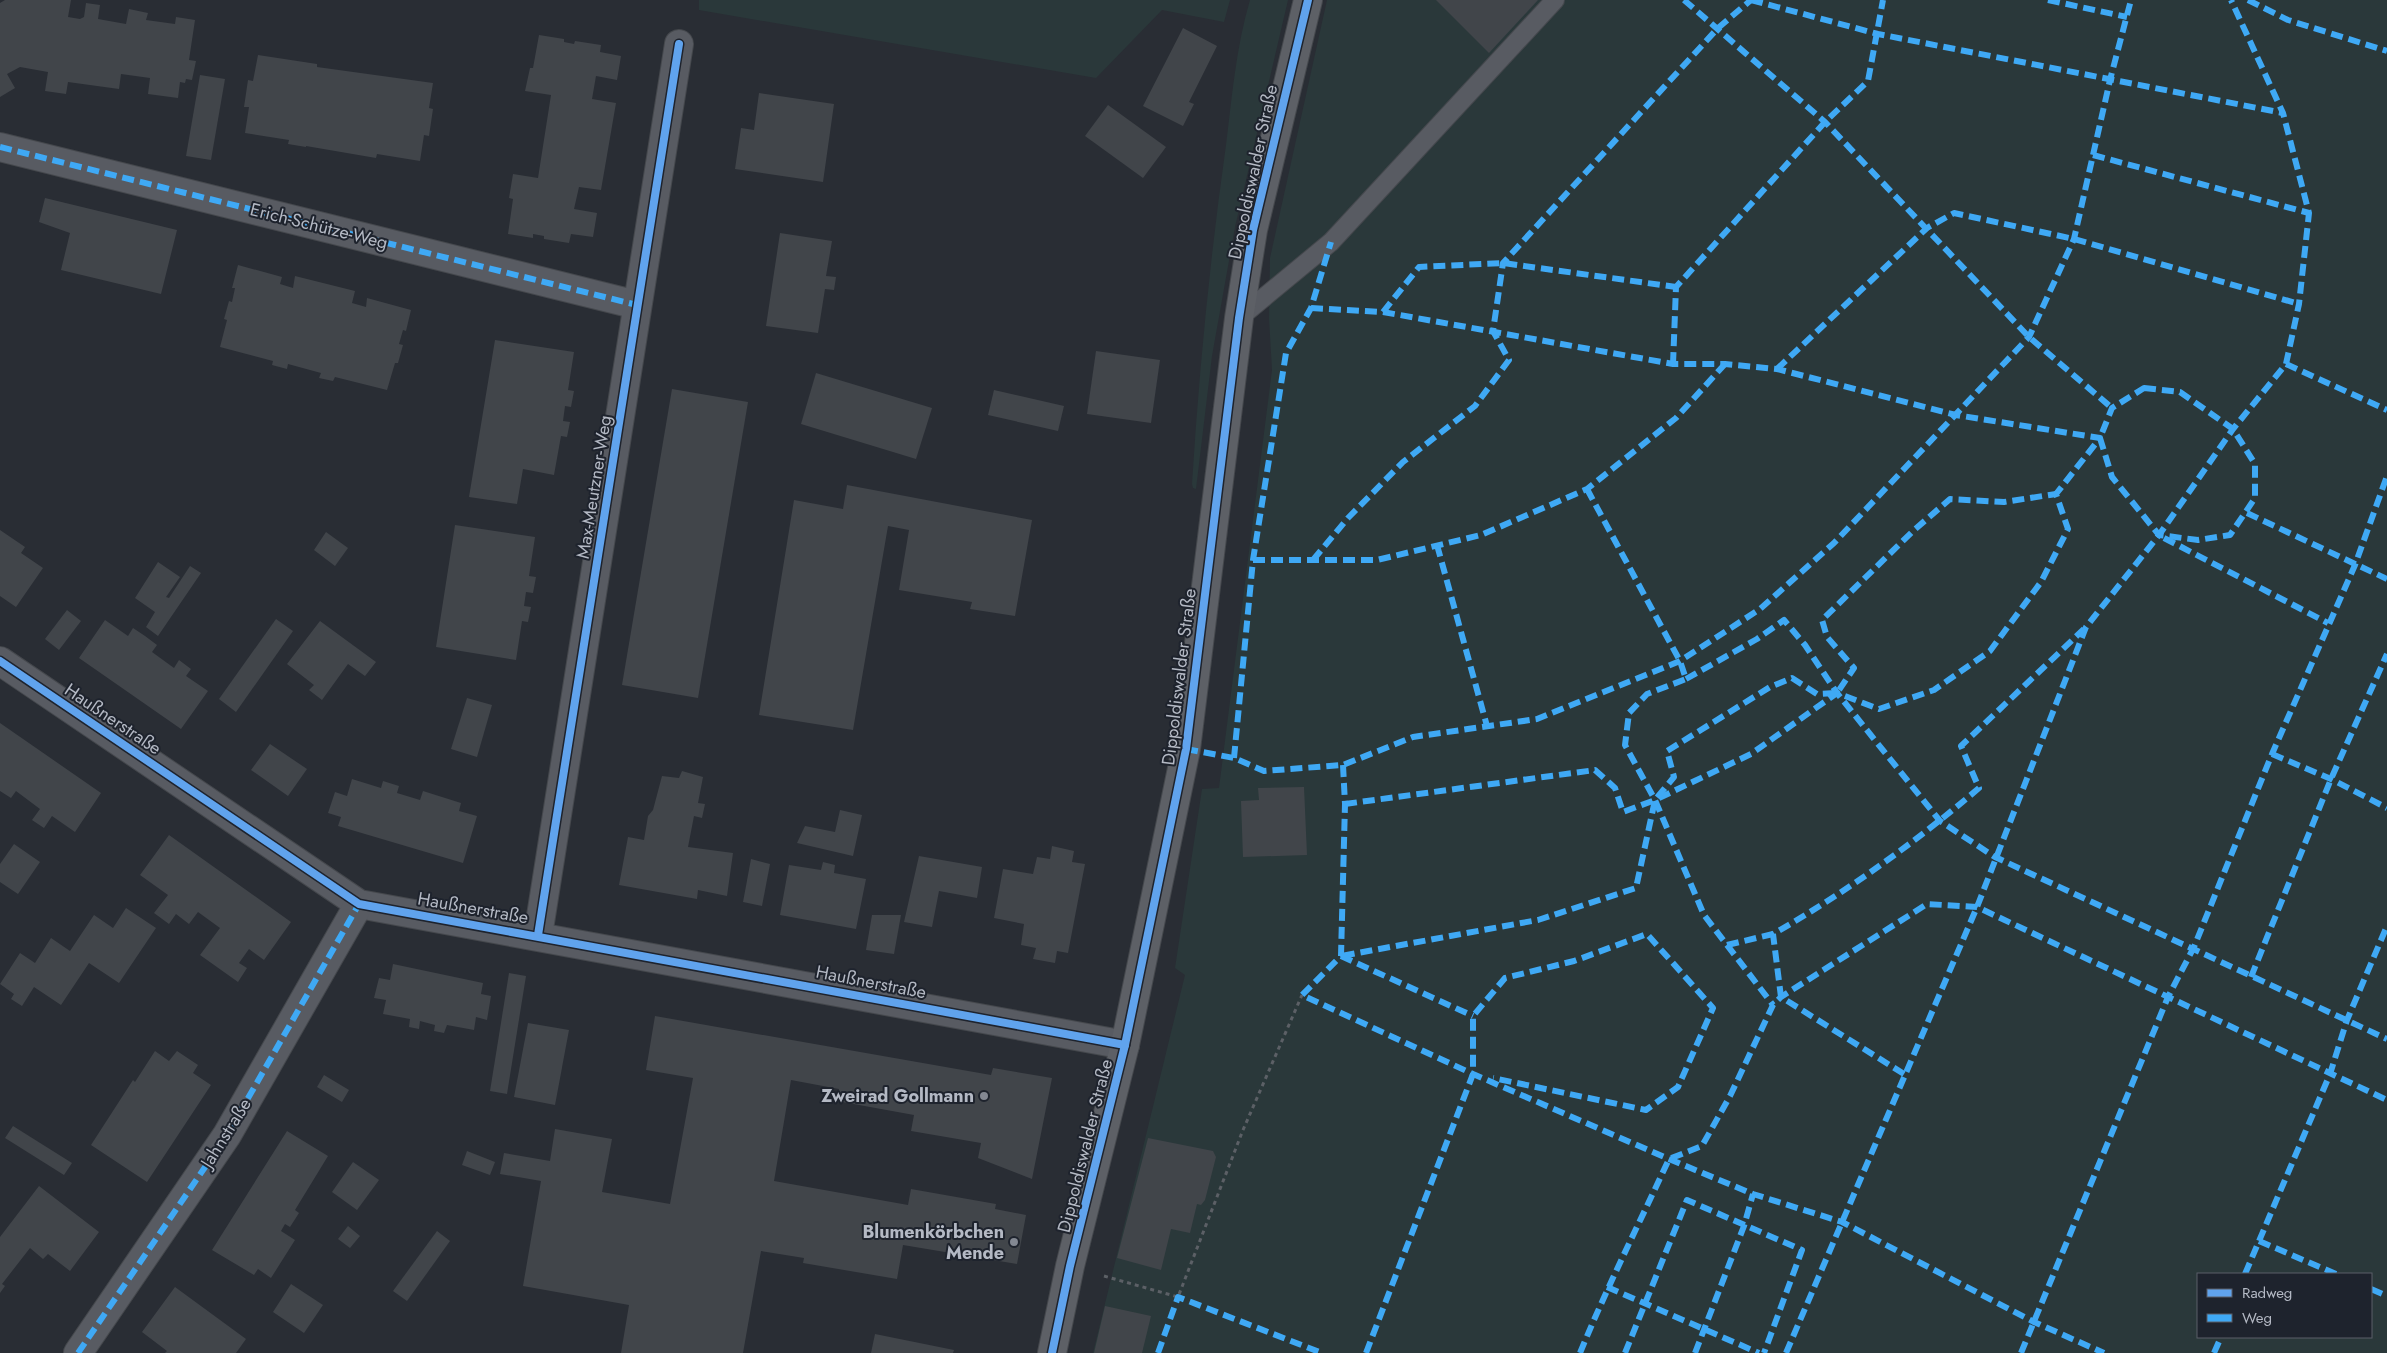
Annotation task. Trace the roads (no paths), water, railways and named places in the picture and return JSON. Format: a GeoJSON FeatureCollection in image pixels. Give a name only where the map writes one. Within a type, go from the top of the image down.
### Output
{"type":"FeatureCollection","features":[{"type":"Feature","properties":{"kind":"street","name":"Dippoldiswalder Straße"},"geometry":{"type":"LineString","coordinates":[[1052,1353],[1070,1266],[1125,1044],[1186,750],[1239,318],[1253,230],[1308,0]]}},
{"type":"Feature","properties":{"kind":"street","name":"Max-Meutzner-Weg"},"geometry":{"type":"LineString","coordinates":[[538,935],[679,44]]}},
{"type":"Feature","properties":{"kind":"street","name":"Erich-Schütze-Weg"},"geometry":{"type":"LineString","coordinates":[[0,147],[637,305]]}},
{"type":"Feature","properties":{"kind":"street","name":"Haußnerstraße"},"geometry":{"type":"LineString","coordinates":[[0,661],[359,904],[538,935],[1125,1044]]}},
{"type":"Feature","properties":{"kind":"street","name":"Jahnstraße"},"geometry":{"type":"LineString","coordinates":[[78,1353],[227,1136],[359,904]]}},
{"type":"Feature","properties":{"kind":"lane"},"geometry":{"type":"LineString","coordinates":[[1239,318],[1331,242],[1555,0]]}},
{"type":"Feature","properties":{"kind":"place","name":"Zweirad Gollmann"},"geometry":{"type":"Point","coordinates":[984,1096]}},
{"type":"Feature","properties":{"kind":"place","name":"Blumenkörbchen Mende"},"geometry":{"type":"Point","coordinates":[1014,1242]}}]}
